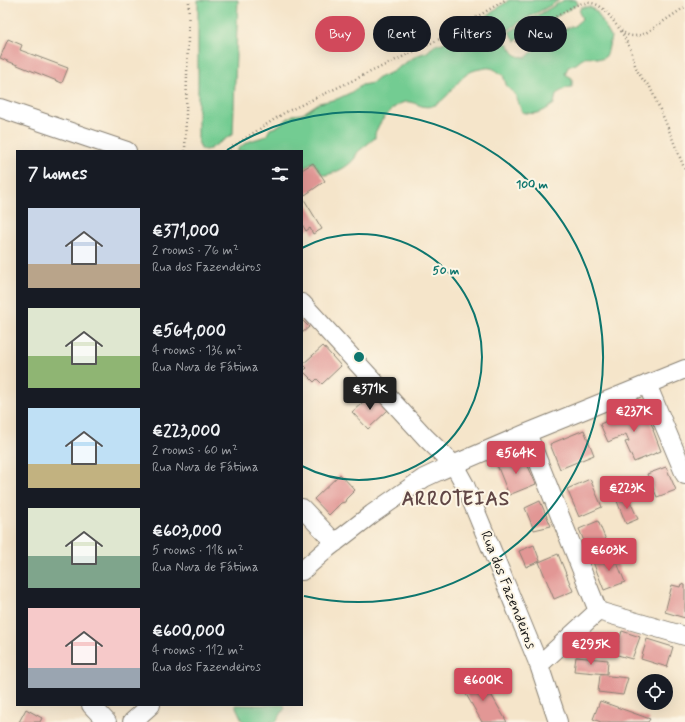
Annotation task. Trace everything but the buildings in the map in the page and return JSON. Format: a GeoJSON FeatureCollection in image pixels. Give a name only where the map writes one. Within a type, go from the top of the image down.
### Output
{"type":"FeatureCollection","features":[{"type":"Feature","properties":{"kind":"street"},"geometry":{"type":"LineString","coordinates":[[0,108],[109,148],[121,150]]}},
{"type":"Feature","properties":{"kind":"street","name":"Rua dos Fazendeiros"},"geometry":{"type":"LineString","coordinates":[[303,305],[426,438],[454,465],[465,485],[539,665],[559,722]]}},
{"type":"Feature","properties":{"kind":"street"},"geometry":{"type":"LineString","coordinates":[[303,570],[335,542],[424,478],[685,369]]}},
{"type":"Feature","properties":{"kind":"street"},"geometry":{"type":"LineString","coordinates":[[647,384],[685,474]]}},
{"type":"Feature","properties":{"kind":"street"},"geometry":{"type":"LineString","coordinates":[[527,434],[598,611]]}},
{"type":"Feature","properties":{"kind":"street"},"geometry":{"type":"LineString","coordinates":[[303,509],[335,542]]}},
{"type":"Feature","properties":{"kind":"street"},"geometry":{"type":"LineString","coordinates":[[598,611],[685,636]]}},
{"type":"Feature","properties":{"kind":"street"},"geometry":{"type":"LineString","coordinates":[[539,665],[598,611]]}},
{"type":"Feature","properties":{"kind":"street"},"geometry":{"type":"LineString","coordinates":[[92,706],[108,722]]}},
{"type":"Feature","properties":{"kind":"street"},"geometry":{"type":"LineString","coordinates":[[132,722],[150,706]]}},
{"type":"Feature","properties":{"kind":"path"},"geometry":{"type":"LineString","coordinates":[[185,150],[189,0]]}},
{"type":"Feature","properties":{"kind":"path"},"geometry":{"type":"LineString","coordinates":[[228,150],[284,113],[438,40],[505,0]]}},
{"type":"Feature","properties":{"kind":"path"},"geometry":{"type":"LineString","coordinates":[[558,16],[574,6],[591,3],[602,8],[621,31],[631,50],[638,72],[650,87],[685,170]]}},
{"type":"Feature","properties":{"kind":"path"},"geometry":{"type":"LineString","coordinates":[[621,31],[626,34],[637,36],[644,34],[685,7]]}},
{"type":"Feature","properties":{"kind":"green space"},"geometry":{"type":"Polygon","coordinates":[[[198,0],[238,0],[233,134],[210,149],[205,150],[201,149],[198,141],[198,0]]]}},
{"type":"Feature","properties":{"kind":"green space"},"geometry":{"type":"Polygon","coordinates":[[[509,0],[559,0],[531,16],[514,16],[514,26],[506,32],[506,16],[487,16],[509,0]]]}},
{"type":"Feature","properties":{"kind":"green space"},"geometry":{"type":"Polygon","coordinates":[[[564,0],[576,0],[578,4],[558,16],[536,16],[564,0]]]}},
{"type":"Feature","properties":{"kind":"green space"},"geometry":{"type":"Polygon","coordinates":[[[581,7],[590,7],[597,12],[611,37],[607,55],[602,59],[585,57],[576,64],[568,67],[565,74],[572,78],[572,87],[566,88],[556,94],[554,104],[539,112],[531,114],[522,112],[515,94],[507,87],[503,75],[493,69],[486,68],[466,74],[447,96],[435,105],[426,107],[412,102],[401,103],[388,113],[382,121],[376,131],[375,138],[359,151],[349,164],[333,173],[325,175],[322,174],[312,162],[303,169],[303,150],[238,150],[246,143],[266,136],[270,129],[276,127],[293,115],[302,114],[319,103],[337,99],[362,85],[372,83],[418,55],[431,52],[431,48],[439,44],[439,52],[506,52],[506,43],[517,56],[527,57],[532,52],[567,52],[567,28],[574,26],[582,19],[579,12],[581,7]]]}},
{"type":"Feature","properties":{"kind":"green space"},"geometry":{"type":"Polygon","coordinates":[[[514,29],[514,40],[509,32],[514,29]]]}},
{"type":"Feature","properties":{"kind":"green space"},"geometry":{"type":"Polygon","coordinates":[[[235,706],[284,706],[285,708],[276,722],[243,722],[235,706]]]}},
{"type":"Feature","properties":{"kind":"district","name":"ARROTEIAS"},"geometry":{"type":"Point","coordinates":[456,499]}}]}
